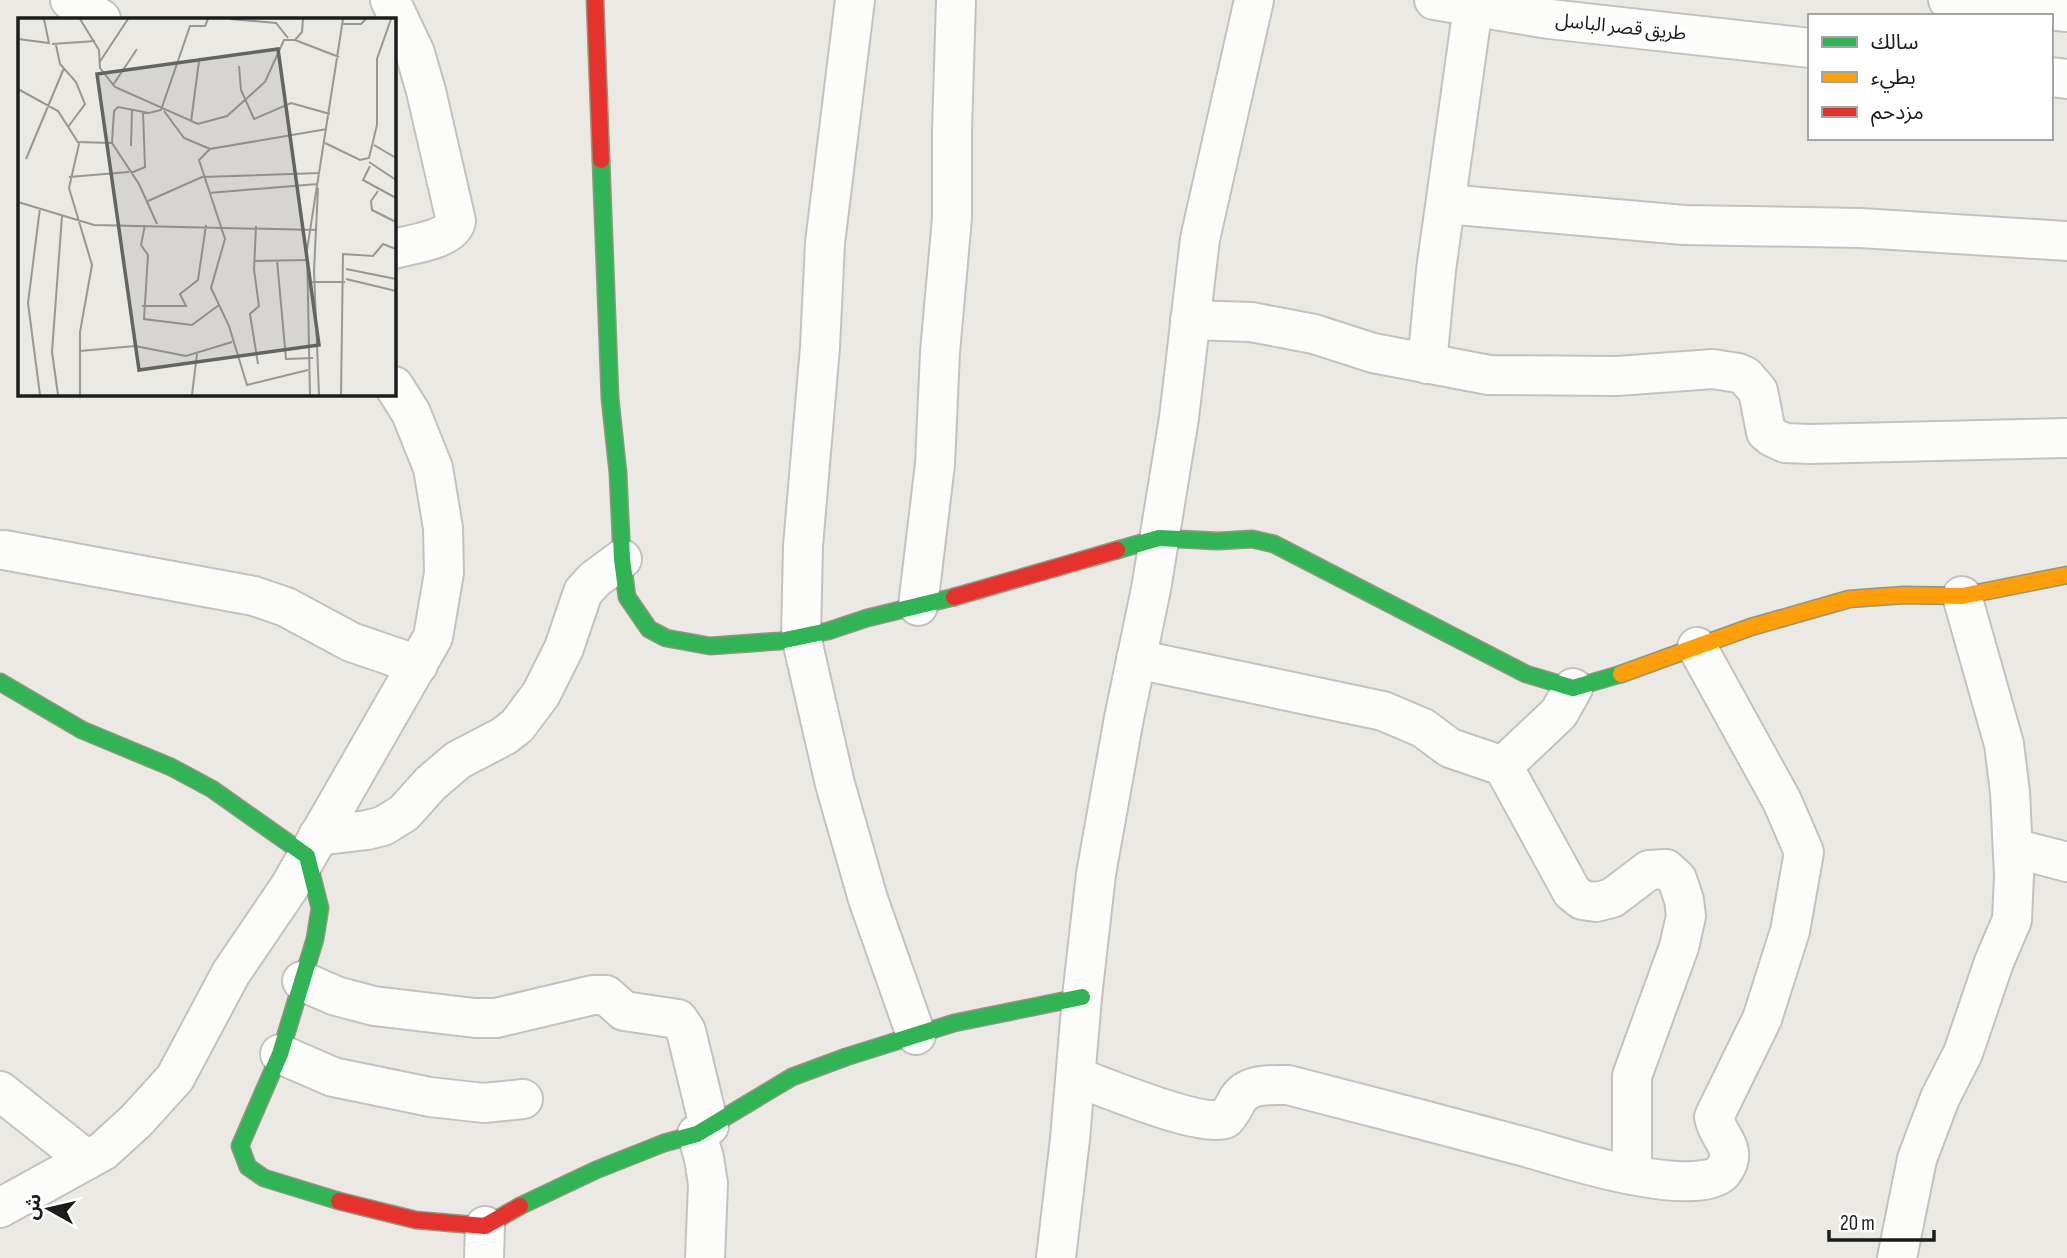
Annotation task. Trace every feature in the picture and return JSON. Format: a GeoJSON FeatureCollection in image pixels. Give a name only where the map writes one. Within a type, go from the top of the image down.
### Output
{"type":"FeatureCollection","features":[{"type":"Feature","properties":{"kind":"street"},"geometry":{"type":"LineString","coordinates":[[70,0],[99,18]]}},
{"type":"Feature","properties":{"kind":"street"},"geometry":{"type":"LineString","coordinates":[[390,0],[415,53],[456,221],[454,228],[445,234],[396,248]]}},
{"type":"Feature","properties":{"kind":"street"},"geometry":{"type":"LineString","coordinates":[[595,0],[610,384],[622,559],[627,597],[649,629],[666,638],[710,646],[780,641],[918,606],[1160,538],[1217,541],[1252,539],[1274,544],[1526,674],[1573,688],[1592,684],[1751,627],[1849,599],[1904,594],[1962,596],[2067,575]]}},
{"type":"Feature","properties":{"kind":"street"},"geometry":{"type":"LineString","coordinates":[[855,0],[825,243],[820,347],[803,546],[801,636],[835,784],[868,899],[916,1035]]}},
{"type":"Feature","properties":{"kind":"street"},"geometry":{"type":"LineString","coordinates":[[918,606],[935,464],[940,352],[952,218],[956,0]]}},
{"type":"Feature","properties":{"kind":"street"},"geometry":{"type":"LineString","coordinates":[[1056,1258],[1096,874],[1160,538],[1179,418],[1200,239],[1255,0]]}},
{"type":"Feature","properties":{"kind":"street","name":"طريق قصر الباسل"},"geometry":{"type":"LineString","coordinates":[[1434,0],[1549,19],[1627,13],[1808,48]]}},
{"type":"Feature","properties":{"kind":"street"},"geometry":{"type":"LineString","coordinates":[[1948,0],[1985,10],[2067,12]]}},
{"type":"Feature","properties":{"kind":"street"},"geometry":{"type":"LineString","coordinates":[[1427,364],[1473,8]]}},
{"type":"Feature","properties":{"kind":"street"},"geometry":{"type":"LineString","coordinates":[[1446,204],[1684,225],[1861,228],[2067,241]]}},
{"type":"Feature","properties":{"kind":"street"},"geometry":{"type":"LineString","coordinates":[[1190,320],[1251,322],[1314,334],[1373,353],[1489,375],[1617,376],[1713,369],[1738,373],[1745,376],[1758,391],[1766,432],[1785,443],[2067,438]]}},
{"type":"Feature","properties":{"kind":"street"},"geometry":{"type":"LineString","coordinates":[[0,1209],[103,1152],[136,1121],[174,1078],[231,973],[290,886],[433,637],[444,573],[443,528],[433,468],[411,413],[396,389]]}},
{"type":"Feature","properties":{"kind":"street"},"geometry":{"type":"LineString","coordinates":[[4,550],[254,596],[286,607],[351,642],[418,665]]}},
{"type":"Feature","properties":{"kind":"street"},"geometry":{"type":"LineString","coordinates":[[0,682],[82,730],[171,767],[312,846],[383,826],[404,813],[431,783],[458,760],[504,736],[517,726],[541,694],[564,648],[583,592],[595,579],[622,559]]}},
{"type":"Feature","properties":{"kind":"street"},"geometry":{"type":"LineString","coordinates":[[1897,1258],[1917,1159],[1941,1098],[1963,1053],[1994,962],[2012,919],[2012,848],[2004,744],[1962,596]]}},
{"type":"Feature","properties":{"kind":"street"},"geometry":{"type":"LineString","coordinates":[[1076,1077],[1183,1114],[1211,1120],[1225,1119],[1240,1095],[1249,1089],[1269,1084],[1288,1084],[1632,1175],[1694,1182],[1724,1172],[1730,1150],[1714,1117],[1762,1019],[1790,931],[1804,852],[1782,802],[1698,646]]}},
{"type":"Feature","properties":{"kind":"street"},"geometry":{"type":"LineString","coordinates":[[1136,660],[1382,711],[1423,728],[1450,748],[1503,766],[1572,892],[1582,900],[1595,902],[1612,898],[1649,870],[1658,868],[1669,871],[1681,886],[1686,916],[1679,947],[1632,1076],[1632,1175]]}},
{"type":"Feature","properties":{"kind":"street"},"geometry":{"type":"LineString","coordinates":[[1503,766],[1559,713],[1573,688]]}},
{"type":"Feature","properties":{"kind":"street"},"geometry":{"type":"LineString","coordinates":[[312,846],[320,908],[315,939],[280,1054],[240,1146],[248,1167],[264,1178],[485,1242],[596,1170],[703,1130],[792,1077],[954,1023],[1082,996]]}},
{"type":"Feature","properties":{"kind":"street"},"geometry":{"type":"LineString","coordinates":[[2012,848],[2067,862]]}},
{"type":"Feature","properties":{"kind":"street"},"geometry":{"type":"LineString","coordinates":[[302,981],[336,996],[374,1006],[451,1016],[496,1018],[593,995],[606,995],[624,1011],[678,1019],[686,1031],[703,1130],[708,1184],[705,1258]]}},
{"type":"Feature","properties":{"kind":"street"},"geometry":{"type":"LineString","coordinates":[[280,1054],[333,1077],[430,1097],[484,1103],[523,1099]]}},
{"type":"Feature","properties":{"kind":"street"},"geometry":{"type":"LineString","coordinates":[[0,1091],[87,1160]]}},
{"type":"Feature","properties":{"kind":"traffic: fast"},"geometry":{"type":"LineString","coordinates":[[601,160],[610,398],[618,473],[622,559],[627,597],[649,629],[666,638],[710,646],[780,641],[954,597]]}},
{"type":"Feature","properties":{"kind":"traffic: fast"},"geometry":{"type":"LineString","coordinates":[[1117,550],[1159,538],[1218,541],[1252,539],[1274,544],[1526,674],[1573,688],[1621,674]]}},
{"type":"Feature","properties":{"kind":"traffic: fast"},"geometry":{"type":"LineString","coordinates":[[0,682],[82,730],[171,767],[212,789],[307,856],[320,908],[315,939],[280,1054],[240,1146],[248,1167],[264,1178],[339,1201]]}},
{"type":"Feature","properties":{"kind":"traffic: fast"},"geometry":{"type":"LineString","coordinates":[[520,1206],[596,1170],[664,1143],[697,1134],[792,1077],[954,1023],[1082,997]]}},
{"type":"Feature","properties":{"kind":"traffic: slow"},"geometry":{"type":"LineString","coordinates":[[1621,674],[1751,627],[1849,599],[1904,595],[1962,596],[2067,575]]}},
{"type":"Feature","properties":{"kind":"traffic: jam"},"geometry":{"type":"LineString","coordinates":[[595,0],[601,160]]}},
{"type":"Feature","properties":{"kind":"traffic: jam"},"geometry":{"type":"LineString","coordinates":[[954,597],[1117,550]]}},
{"type":"Feature","properties":{"kind":"traffic: jam"},"geometry":{"type":"LineString","coordinates":[[339,1201],[416,1220],[485,1226],[520,1206]]}}]}
